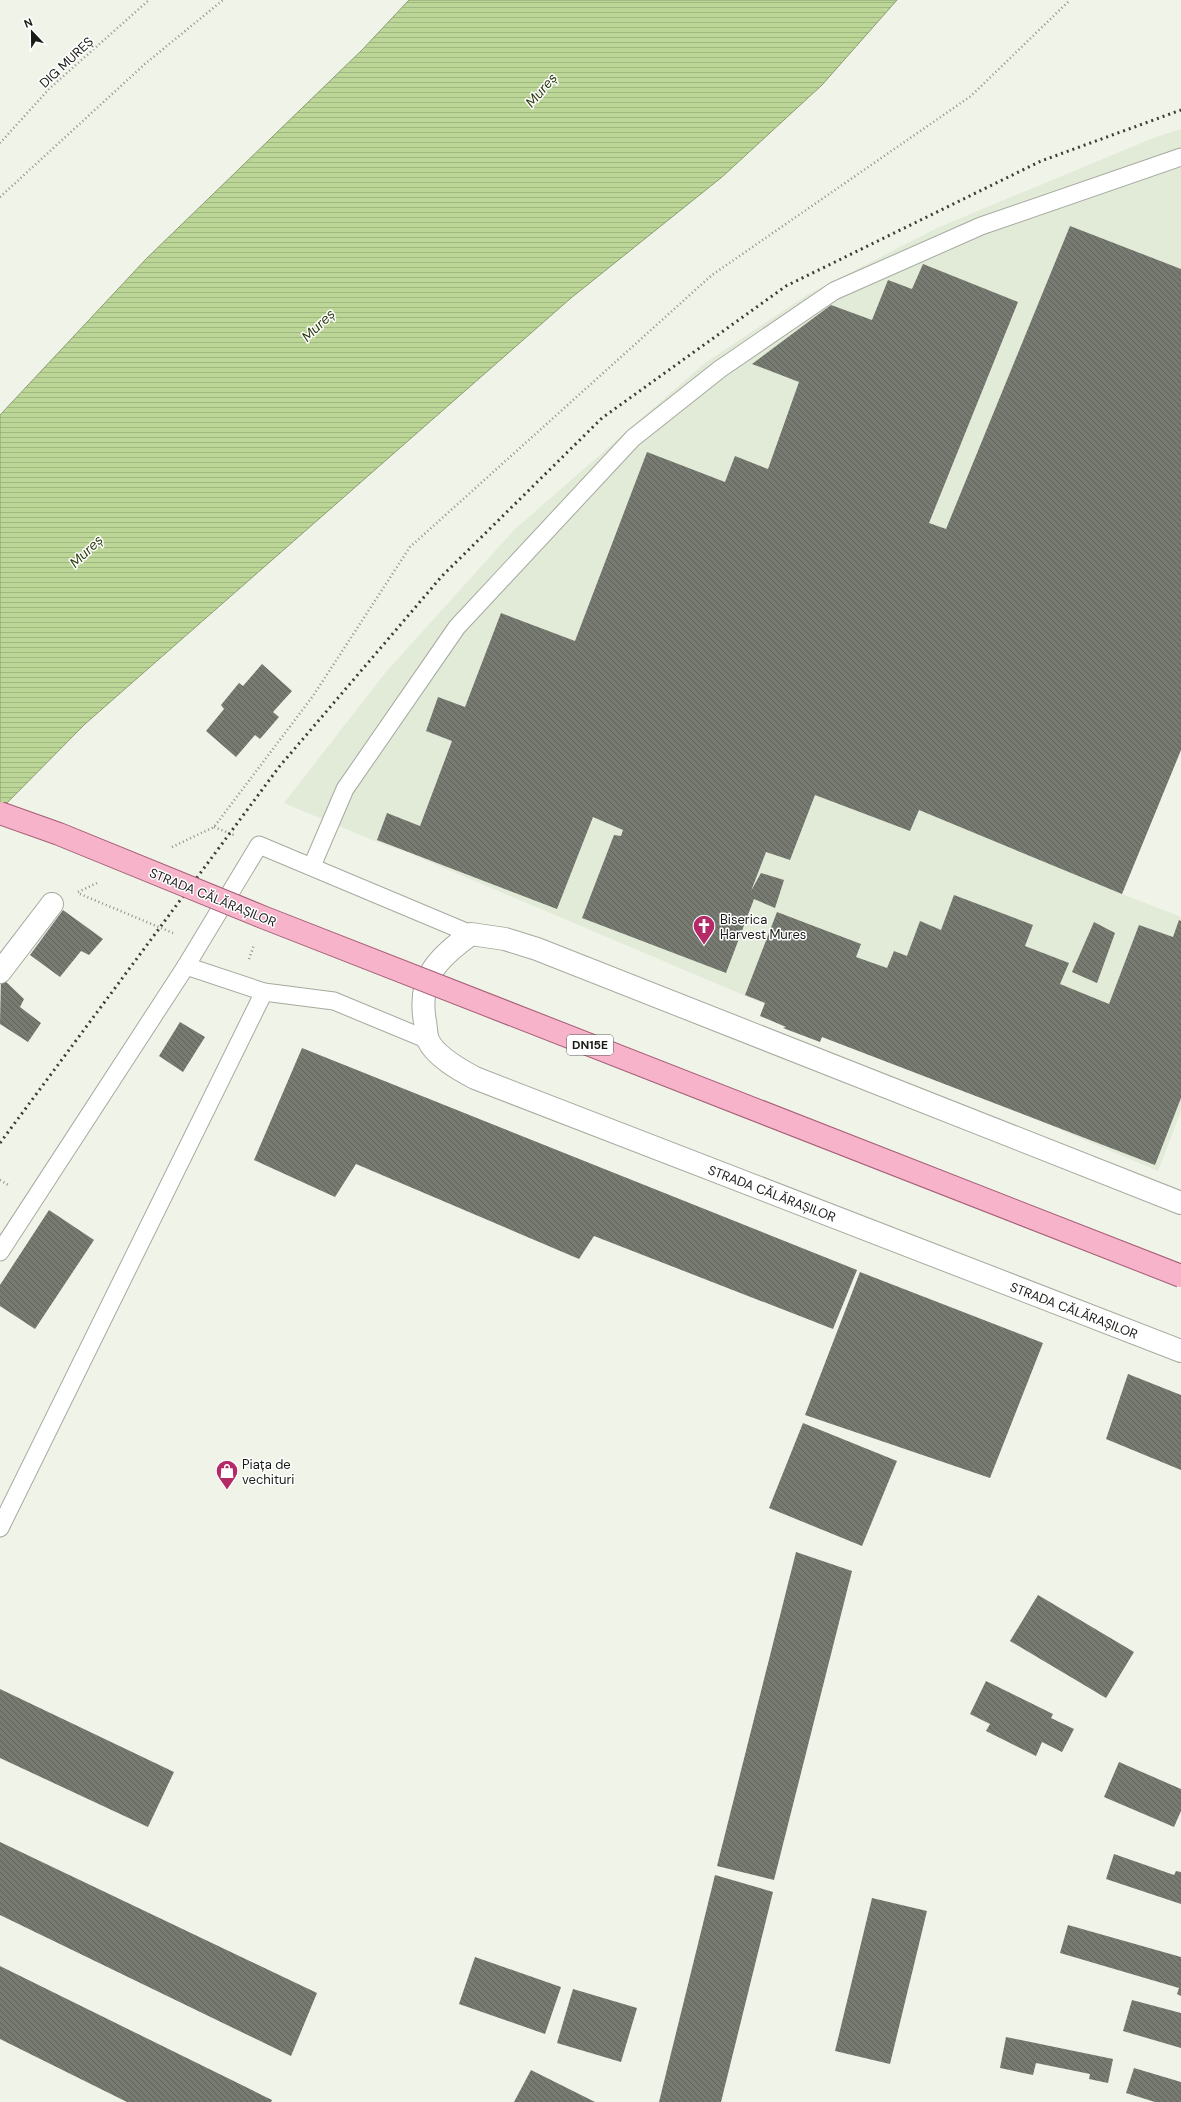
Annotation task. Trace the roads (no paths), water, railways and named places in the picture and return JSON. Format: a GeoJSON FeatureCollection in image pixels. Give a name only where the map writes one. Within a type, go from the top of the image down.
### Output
{"type":"FeatureCollection","features":[{"type":"Feature","properties":{"kind":"main road","name":"STRADA CĂLĂRAȘILOR"},"geometry":{"type":"LineString","coordinates":[[0,813],[58,834],[265,918],[1181,1276]]}},
{"type":"Feature","properties":{"kind":"street"},"geometry":{"type":"LineString","coordinates":[[0,972],[52,904]]}},
{"type":"Feature","properties":{"kind":"street"},"geometry":{"type":"LineString","coordinates":[[428,1040],[423,1010],[425,982],[444,953],[471,934],[505,939],[536,949],[1181,1203]]}},
{"type":"Feature","properties":{"kind":"street","name":"STRADA CĂLĂRAȘILOR"},"geometry":{"type":"LineString","coordinates":[[428,1040],[448,1062],[475,1078],[1181,1351]]}},
{"type":"Feature","properties":{"kind":"lane"},"geometry":{"type":"LineString","coordinates":[[312,866],[345,790],[457,628],[633,438],[720,369],[834,291],[981,226],[1181,157]]}},
{"type":"Feature","properties":{"kind":"lane"},"geometry":{"type":"LineString","coordinates":[[0,1252],[200,944],[259,845],[471,934]]}},
{"type":"Feature","properties":{"kind":"lane"},"geometry":{"type":"LineString","coordinates":[[186,966],[264,992],[334,1001],[428,1040]]}},
{"type":"Feature","properties":{"kind":"lane"},"geometry":{"type":"LineString","coordinates":[[0,1528],[264,992]]}},
{"type":"Feature","properties":{"kind":"water","name":"Mureș"},"geometry":{"type":"Polygon","coordinates":[[[409,0],[897,0],[822,85],[722,177],[571,298],[85,724],[0,810],[0,415],[147,258],[362,50],[409,0]]]}},
{"type":"Feature","properties":{"kind":"railway"},"geometry":{"type":"LineString","coordinates":[[0,1143],[279,767],[442,576],[602,418],[786,286],[1041,161],[1181,110]]}},
{"type":"Feature","properties":{"kind":"place","name":"Biserica Harvest Mures"},"geometry":{"type":"Point","coordinates":[704,946]}},
{"type":"Feature","properties":{"kind":"place","name":"Piața de vechituri"},"geometry":{"type":"Point","coordinates":[227,1490]}}]}
